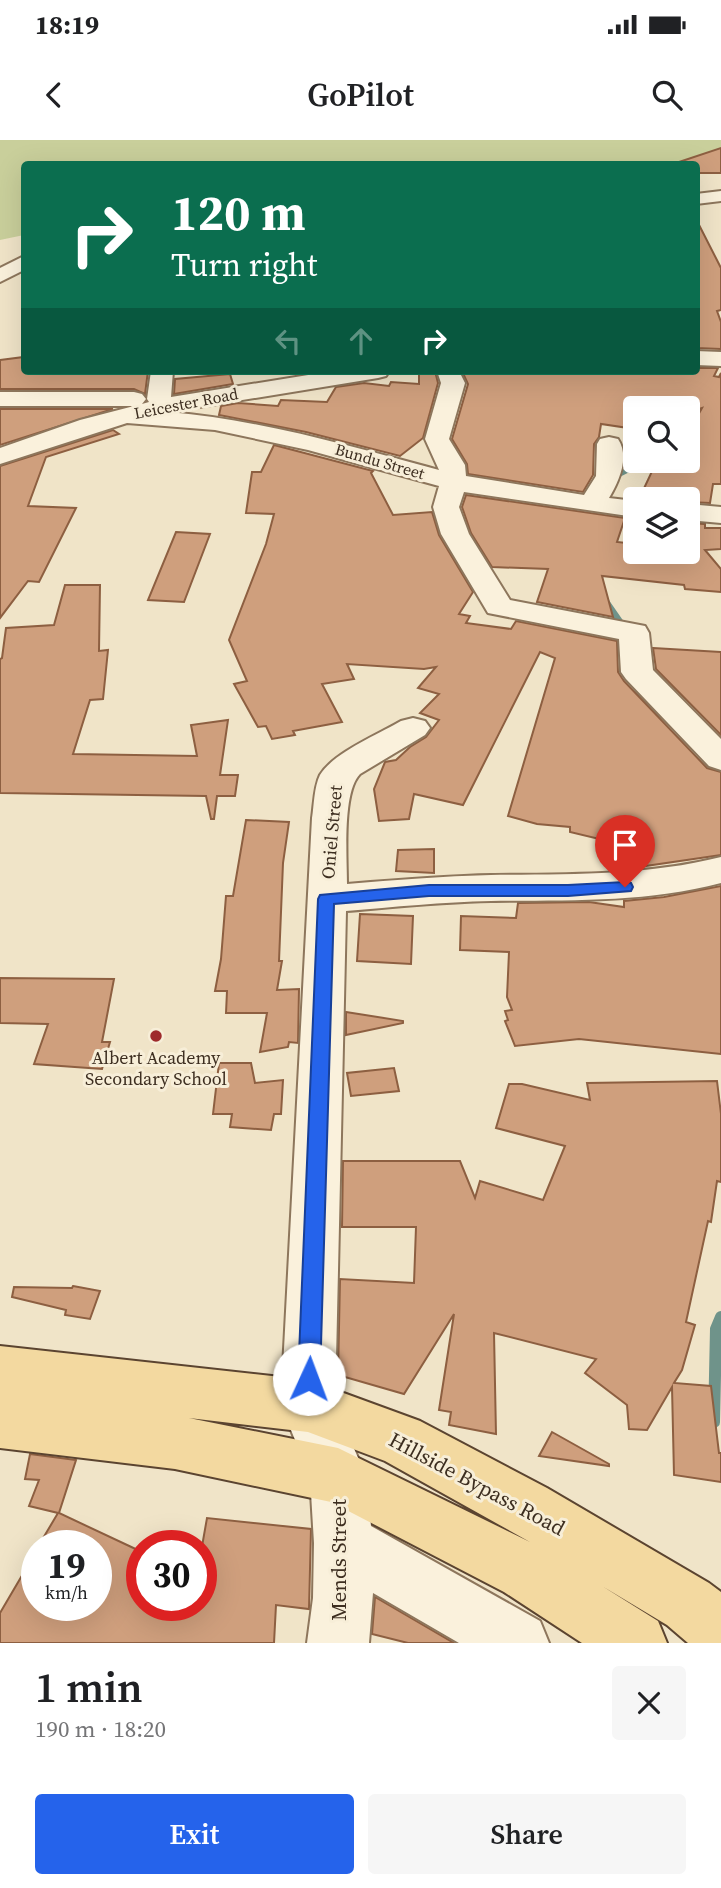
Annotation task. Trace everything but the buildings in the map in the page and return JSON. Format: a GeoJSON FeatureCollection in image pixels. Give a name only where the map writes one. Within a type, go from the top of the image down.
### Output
{"type":"FeatureCollection","features":[{"type":"Feature","properties":{"kind":"main road","name":"Hillside Bypass Road"},"geometry":{"type":"LineString","coordinates":[[0,1371],[309,1406],[401,1440],[527,1507],[688,1604],[721,1631]]}},
{"type":"Feature","properties":{"kind":"main road"},"geometry":{"type":"LineString","coordinates":[[0,1422],[175,1442],[338,1476],[525,1571],[636,1643]]}},
{"type":"Feature","properties":{"kind":"street"},"geometry":{"type":"LineString","coordinates":[[700,199],[721,196]]}},
{"type":"Feature","properties":{"kind":"street"},"geometry":{"type":"LineString","coordinates":[[0,276],[21,264]]}},
{"type":"Feature","properties":{"kind":"street"},"geometry":{"type":"LineString","coordinates":[[700,358],[721,359]]}},
{"type":"Feature","properties":{"kind":"street"},"geometry":{"type":"LineString","coordinates":[[52,400],[61,375]]}},
{"type":"Feature","properties":{"kind":"street"},"geometry":{"type":"LineString","coordinates":[[0,398],[168,401],[163,375]]}},
{"type":"Feature","properties":{"kind":"street","name":"Leicester Road"},"geometry":{"type":"LineString","coordinates":[[0,456],[168,401],[350,375]]}},
{"type":"Feature","properties":{"kind":"street"},"geometry":{"type":"LineString","coordinates":[[450,375],[453,383],[437,439],[452,465],[453,482],[446,507],[455,534],[499,607],[634,633],[637,672],[721,759]]}},
{"type":"Feature","properties":{"kind":"street","name":"Bundu Street"},"geometry":{"type":"LineString","coordinates":[[124,415],[215,424],[312,443],[453,482],[623,508]]}},
{"type":"Feature","properties":{"kind":"street"},"geometry":{"type":"LineString","coordinates":[[592,505],[609,476],[609,444]]}},
{"type":"Feature","properties":{"kind":"street"},"geometry":{"type":"LineString","coordinates":[[700,513],[721,514]]}},
{"type":"Feature","properties":{"kind":"street","name":"Oniel Street"},"geometry":{"type":"LineString","coordinates":[[338,1476],[309,1406],[330,818],[336,778],[348,766],[413,728]]}},
{"type":"Feature","properties":{"kind":"street"},"geometry":{"type":"LineString","coordinates":[[326,899],[429,890],[568,891],[625,887],[700,876],[721,870]]}},
{"type":"Feature","properties":{"kind":"street","name":"Mends Street"},"geometry":{"type":"LineString","coordinates":[[338,1476],[343,1543],[343,1598],[338,1643]]}},
{"type":"Feature","properties":{"kind":"street"},"geometry":{"type":"LineString","coordinates":[[343,1543],[518,1643]]}},
{"type":"Feature","properties":{"kind":"green space"},"geometry":{"type":"Polygon","coordinates":[[[0,140],[721,140],[721,158],[700,163],[21,161],[21,236],[0,240],[0,140]]]}},
{"type":"Feature","properties":{"kind":"waterway"},"geometry":{"type":"LineString","coordinates":[[612,478],[623,472]]}},
{"type":"Feature","properties":{"kind":"waterway"},"geometry":{"type":"LineString","coordinates":[[606,602],[624,628]]}},
{"type":"Feature","properties":{"kind":"waterway"},"geometry":{"type":"LineString","coordinates":[[638,690],[658,719]]}},
{"type":"Feature","properties":{"kind":"waterway"},"geometry":{"type":"LineString","coordinates":[[714,1422],[716,1329],[721,1317]]}},
{"type":"Feature","properties":{"kind":"place","name":"Albert Academy Secondary School"},"geometry":{"type":"Point","coordinates":[156,1036]}},
{"type":"Feature","properties":{"kind":"route"},"geometry":{"type":"LineString","coordinates":[[309,1379],[326,899],[429,890],[514,888],[568,891],[625,887]]}}]}
